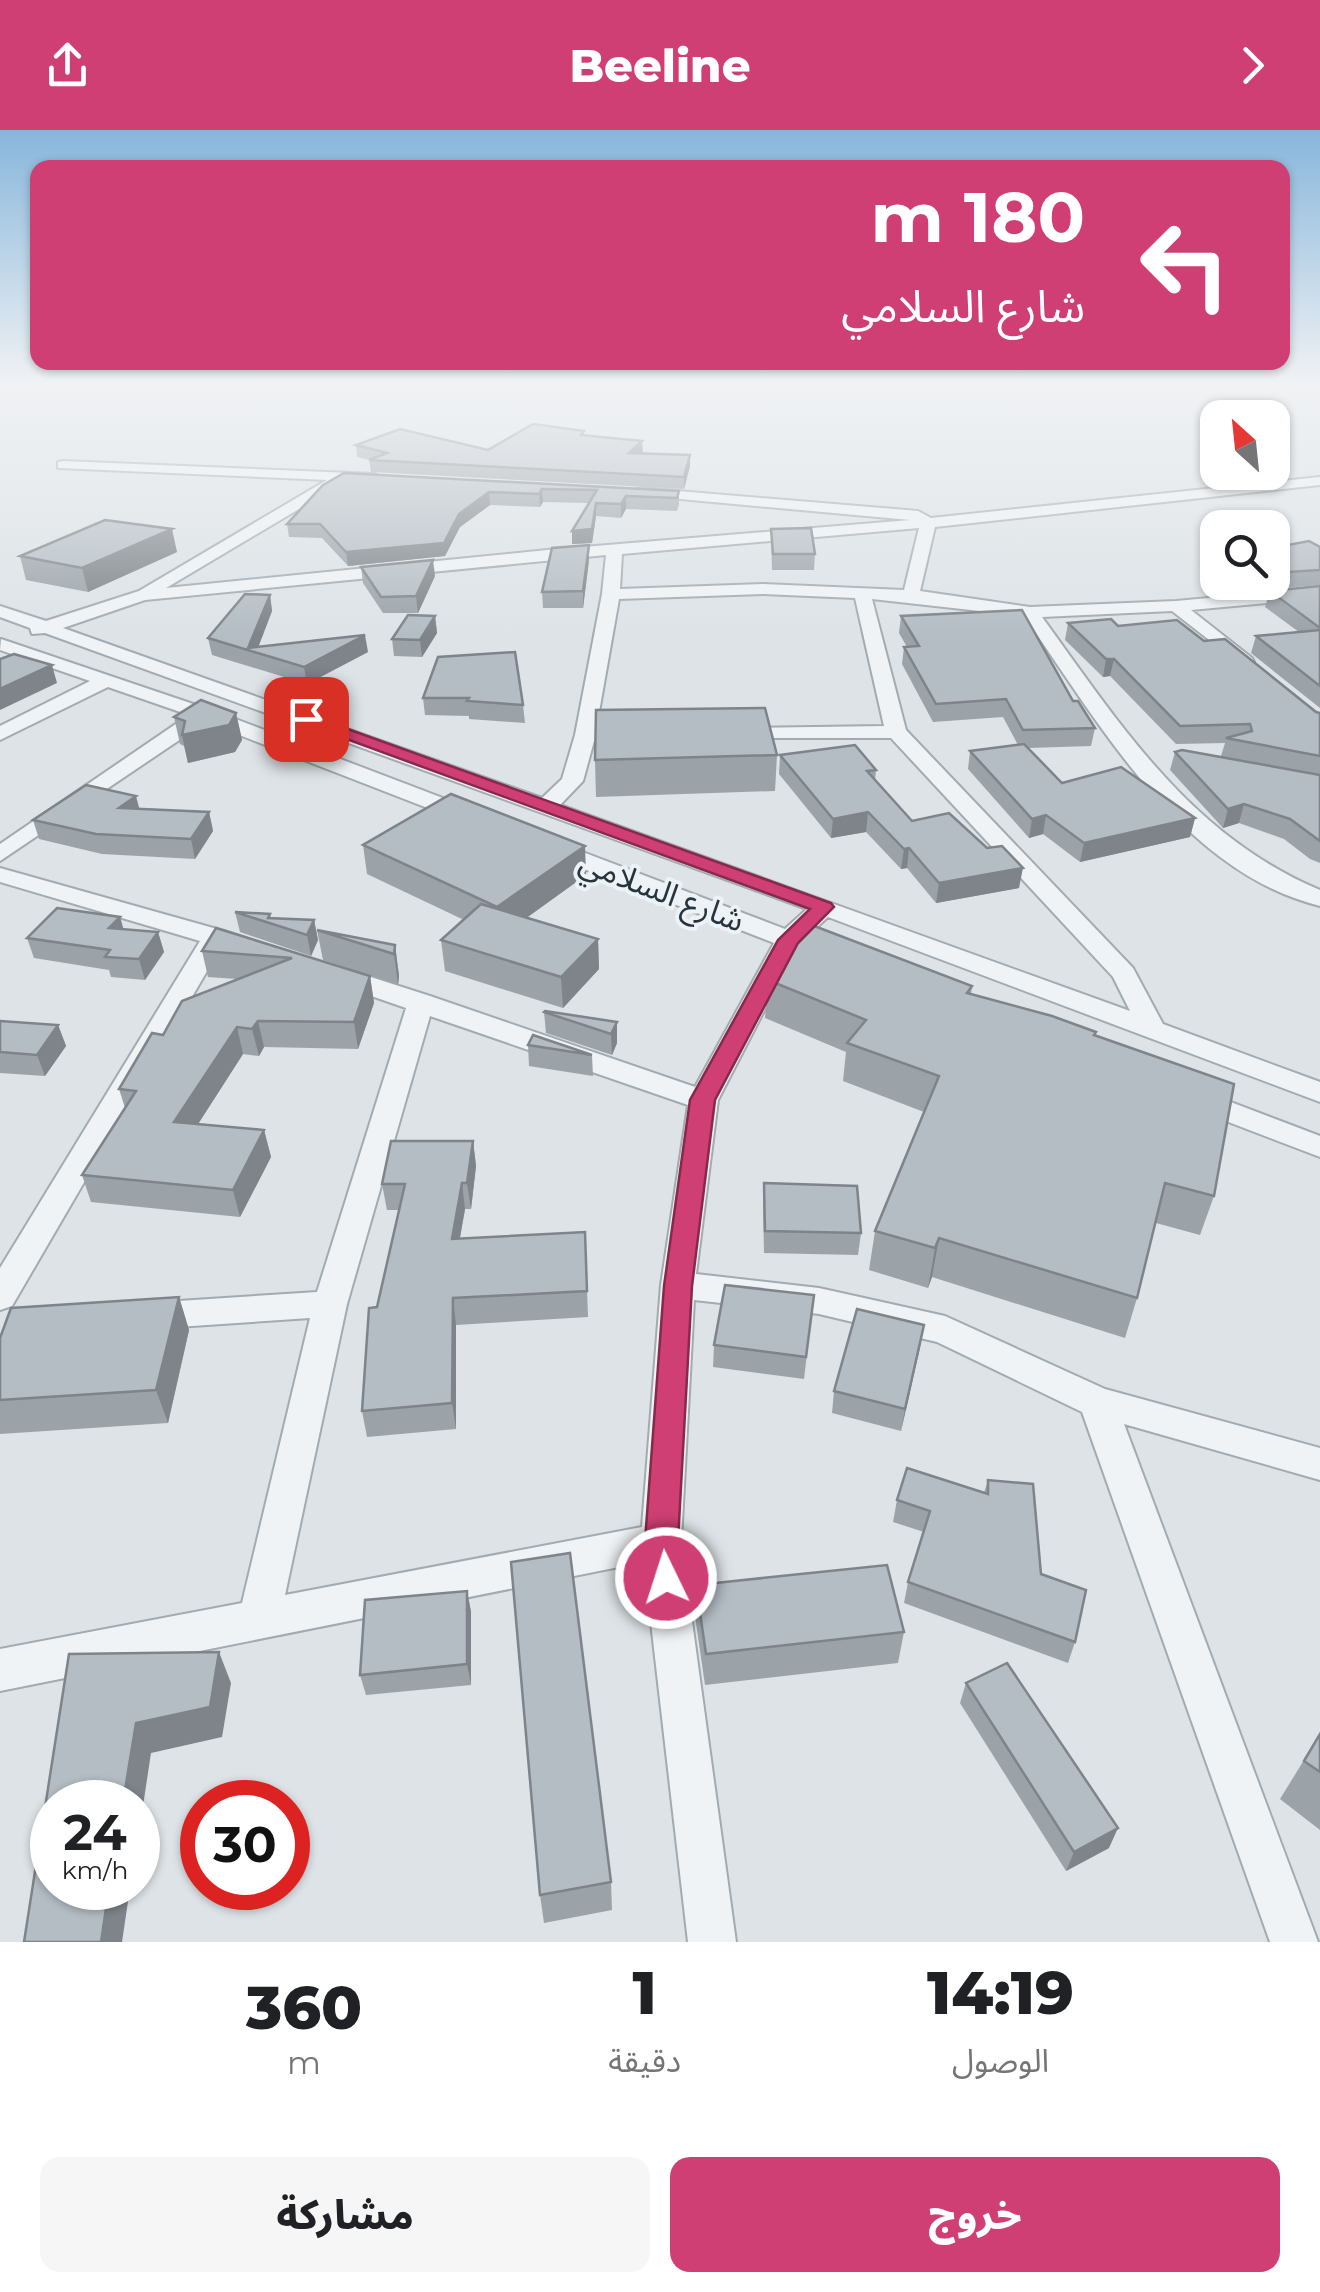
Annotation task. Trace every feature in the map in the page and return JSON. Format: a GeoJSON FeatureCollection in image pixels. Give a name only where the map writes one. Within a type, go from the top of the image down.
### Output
{"type":"FeatureCollection","features":[{"type":"Feature","properties":{"kind":"street"},"geometry":{"type":"LineString","coordinates":[[99,467],[384,479]]}},
{"type":"Feature","properties":{"kind":"street"},"geometry":{"type":"LineString","coordinates":[[1,644],[143,595],[342,477]]}},
{"type":"Feature","properties":{"kind":"street"},"geometry":{"type":"LineString","coordinates":[[1290,483],[1320,481]]}},
{"type":"Feature","properties":{"kind":"street"},"geometry":{"type":"LineString","coordinates":[[1290,488],[1308,498]]}},
{"type":"Feature","properties":{"kind":"street"},"geometry":{"type":"LineString","coordinates":[[143,595],[928,524],[1230,490]]}},
{"type":"Feature","properties":{"kind":"street"},"geometry":{"type":"LineString","coordinates":[[627,491],[869,510],[918,516],[928,524]]}},
{"type":"Feature","properties":{"kind":"street"},"geometry":{"type":"LineString","coordinates":[[910,595],[928,524]]}},
{"type":"Feature","properties":{"kind":"street"},"geometry":{"type":"LineString","coordinates":[[546,806],[572,780],[585,735],[611,594],[614,550]]}},
{"type":"Feature","properties":{"kind":"street"},"geometry":{"type":"LineString","coordinates":[[611,594],[763,589],[910,595],[1030,612],[1176,606],[1320,593]]}},
{"type":"Feature","properties":{"kind":"street"},"geometry":{"type":"LineString","coordinates":[[863,596],[896,732],[1124,974],[1152,1029]]}},
{"type":"Feature","properties":{"kind":"street"},"geometry":{"type":"LineString","coordinates":[[1176,606],[1262,676]]}},
{"type":"Feature","properties":{"kind":"street","name":"شارع السلامي"},"geometry":{"type":"LineString","coordinates":[[0,611],[824,907],[1320,1092]]}},
{"type":"Feature","properties":{"kind":"street"},"geometry":{"type":"LineString","coordinates":[[1030,612],[1130,750],[1235,858],[1293,890],[1320,899]]}},
{"type":"Feature","properties":{"kind":"street"},"geometry":{"type":"LineString","coordinates":[[1,644],[204,714],[496,826]]}},
{"type":"Feature","properties":{"kind":"street"},"geometry":{"type":"LineString","coordinates":[[0,734],[105,681]]}},
{"type":"Feature","properties":{"kind":"street"},"geometry":{"type":"LineString","coordinates":[[0,854],[234,694]]}},
{"type":"Feature","properties":{"kind":"street"},"geometry":{"type":"LineString","coordinates":[[721,734],[896,732]]}},
{"type":"Feature","properties":{"kind":"street"},"geometry":{"type":"LineString","coordinates":[[585,735],[643,734]]}},
{"type":"Feature","properties":{"kind":"street"},"geometry":{"type":"LineString","coordinates":[[1130,750],[1168,756]]}},
{"type":"Feature","properties":{"kind":"street","name":"شارع السلامي"},"geometry":{"type":"LineString","coordinates":[[533,841],[844,961]]}},
{"type":"Feature","properties":{"kind":"street"},"geometry":{"type":"LineString","coordinates":[[0,875],[271,954]]}},
{"type":"Feature","properties":{"kind":"street"},"geometry":{"type":"LineString","coordinates":[[712,1942],[662,1541],[678,1286],[702,1100],[789,940],[824,907]]}},
{"type":"Feature","properties":{"kind":"street"},"geometry":{"type":"LineString","coordinates":[[6,1315],[215,936]]}},
{"type":"Feature","properties":{"kind":"street"},"geometry":{"type":"LineString","coordinates":[[308,966],[702,1100]]}},
{"type":"Feature","properties":{"kind":"street"},"geometry":{"type":"LineString","coordinates":[[258,1618],[330,1304],[421,1002]]}},
{"type":"Feature","properties":{"kind":"street"},"geometry":{"type":"LineString","coordinates":[[1174,1090],[1320,1146]]}},
{"type":"Feature","properties":{"kind":"street"},"geometry":{"type":"LineString","coordinates":[[678,1286],[819,1301],[946,1330],[1097,1402],[1320,1464]]}},
{"type":"Feature","properties":{"kind":"street"},"geometry":{"type":"LineString","coordinates":[[116,1318],[330,1304]]}},
{"type":"Feature","properties":{"kind":"street"},"geometry":{"type":"LineString","coordinates":[[1097,1402],[1294,1942]]}},
{"type":"Feature","properties":{"kind":"street"},"geometry":{"type":"LineString","coordinates":[[0,1670],[662,1541]]}},
{"type":"Feature","properties":{"kind":"building"},"geometry":{"type":"Polygon","coordinates":[[[491,467],[687,467],[684,477],[491,467]]]}},
{"type":"Feature","properties":{"kind":"building"},"geometry":{"type":"Polygon","coordinates":[[[344,473],[679,491],[677,498],[626,496],[621,504],[596,503],[592,529],[572,531],[597,490],[489,492],[459,514],[444,543],[346,552],[320,524],[287,524],[323,485],[344,473]]]}},
{"type":"Feature","properties":{"kind":"building"},"geometry":{"type":"Polygon","coordinates":[[[105,520],[172,529],[82,568],[20,556],[105,520]]]}},
{"type":"Feature","properties":{"kind":"building"},"geometry":{"type":"Polygon","coordinates":[[[811,528],[815,554],[773,554],[771,529],[811,528]]]}},
{"type":"Feature","properties":{"kind":"building"},"geometry":{"type":"Polygon","coordinates":[[[1309,541],[1320,547],[1320,570],[1290,572],[1290,545],[1309,541]]]}},
{"type":"Feature","properties":{"kind":"building"},"geometry":{"type":"Polygon","coordinates":[[[589,545],[583,591],[542,592],[552,548],[589,545]]]}},
{"type":"Feature","properties":{"kind":"building"},"geometry":{"type":"Polygon","coordinates":[[[433,560],[416,596],[381,597],[361,567],[433,560]]]}},
{"type":"Feature","properties":{"kind":"building"},"geometry":{"type":"Polygon","coordinates":[[[1320,586],[1320,628],[1282,600],[1290,600],[1290,589],[1320,586]]]}},
{"type":"Feature","properties":{"kind":"building"},"geometry":{"type":"Polygon","coordinates":[[[245,594],[270,595],[248,648],[365,635],[304,667],[208,638],[245,594]]]}},
{"type":"Feature","properties":{"kind":"building"},"geometry":{"type":"Polygon","coordinates":[[[1022,610],[1073,701],[1078,701],[1095,728],[1023,730],[1006,699],[936,704],[904,647],[919,646],[901,616],[1022,610]]]}},
{"type":"Feature","properties":{"kind":"building"},"geometry":{"type":"Polygon","coordinates":[[[408,615],[435,616],[420,640],[392,639],[408,615]]]}},
{"type":"Feature","properties":{"kind":"building"},"geometry":{"type":"Polygon","coordinates":[[[1111,619],[1118,626],[1177,620],[1204,641],[1225,639],[1320,713],[1320,756],[1226,738],[1252,731],[1250,724],[1180,726],[1114,659],[1106,659],[1068,623],[1111,619]]]}},
{"type":"Feature","properties":{"kind":"building"},"geometry":{"type":"Polygon","coordinates":[[[1320,630],[1320,686],[1256,636],[1320,630]]]}},
{"type":"Feature","properties":{"kind":"building"},"geometry":{"type":"Polygon","coordinates":[[[515,652],[523,705],[467,701],[469,698],[423,698],[438,657],[515,652]]]}},
{"type":"Feature","properties":{"kind":"building"},"geometry":{"type":"Polygon","coordinates":[[[14,654],[52,665],[0,689],[0,659],[14,654]]]}},
{"type":"Feature","properties":{"kind":"building"},"geometry":{"type":"Polygon","coordinates":[[[201,700],[236,713],[229,725],[182,735],[185,721],[174,717],[201,700]]]}},
{"type":"Feature","properties":{"kind":"building"},"geometry":{"type":"Polygon","coordinates":[[[765,708],[777,755],[595,760],[596,710],[765,708]]]}},
{"type":"Feature","properties":{"kind":"building"},"geometry":{"type":"Polygon","coordinates":[[[1024,744],[1062,783],[1121,767],[1195,818],[1084,843],[1046,815],[1032,819],[970,751],[1024,744]]]}},
{"type":"Feature","properties":{"kind":"building"},"geometry":{"type":"Polygon","coordinates":[[[855,745],[876,770],[867,771],[912,821],[949,813],[987,848],[1002,846],[1023,868],[939,883],[909,848],[904,849],[868,812],[833,819],[780,755],[855,745]]]}},
{"type":"Feature","properties":{"kind":"building"},"geometry":{"type":"Polygon","coordinates":[[[1182,750],[1320,775],[1320,841],[1290,819],[1244,804],[1228,809],[1175,752],[1182,750]]]}},
{"type":"Feature","properties":{"kind":"building"},"geometry":{"type":"Polygon","coordinates":[[[86,785],[136,796],[119,808],[209,812],[191,839],[96,834],[33,820],[86,785]]]}},
{"type":"Feature","properties":{"kind":"building"},"geometry":{"type":"Polygon","coordinates":[[[451,794],[585,846],[497,907],[363,845],[451,794]]]}},
{"type":"Feature","properties":{"kind":"building"},"geometry":{"type":"Polygon","coordinates":[[[481,904],[598,939],[561,977],[441,940],[481,904]]]}},
{"type":"Feature","properties":{"kind":"building"},"geometry":{"type":"Polygon","coordinates":[[[57,908],[120,917],[109,928],[158,932],[139,959],[105,957],[110,950],[27,938],[57,908]]]}},
{"type":"Feature","properties":{"kind":"building"},"geometry":{"type":"Polygon","coordinates":[[[235,912],[270,914],[268,918],[314,920],[307,935],[235,912]]]}},
{"type":"Feature","properties":{"kind":"building"},"geometry":{"type":"Polygon","coordinates":[[[809,924],[972,986],[967,993],[1052,1016],[1096,1032],[1094,1035],[1234,1084],[1214,1196],[1165,1183],[1137,1298],[939,1238],[935,1248],[875,1231],[939,1076],[847,1043],[866,1020],[768,980],[787,944],[809,924]]]}},
{"type":"Feature","properties":{"kind":"building"},"geometry":{"type":"Polygon","coordinates":[[[216,928],[370,976],[354,1022],[258,1021],[252,1029],[237,1027],[174,1122],[264,1130],[233,1190],[82,1175],[136,1091],[119,1089],[152,1033],[163,1035],[182,1001],[292,958],[202,951],[216,928]]]}},
{"type":"Feature","properties":{"kind":"building"},"geometry":{"type":"Polygon","coordinates":[[[317,930],[395,945],[394,954],[317,930]]]}},
{"type":"Feature","properties":{"kind":"building"},"geometry":{"type":"Polygon","coordinates":[[[545,1011],[617,1022],[611,1034],[545,1011]]]}},
{"type":"Feature","properties":{"kind":"building"},"geometry":{"type":"Polygon","coordinates":[[[0,1021],[58,1025],[37,1055],[0,1052],[0,1021]]]}},
{"type":"Feature","properties":{"kind":"building"},"geometry":{"type":"Polygon","coordinates":[[[533,1035],[592,1055],[528,1045],[533,1035]]]}},
{"type":"Feature","properties":{"kind":"building"},"geometry":{"type":"Polygon","coordinates":[[[391,1141],[473,1141],[452,1239],[585,1232],[587,1291],[453,1298],[452,1403],[362,1411],[369,1308],[377,1307],[405,1184],[382,1184],[391,1141]]]}},
{"type":"Feature","properties":{"kind":"building"},"geometry":{"type":"Polygon","coordinates":[[[764,1183],[857,1186],[861,1233],[765,1231],[764,1183]]]}},
{"type":"Feature","properties":{"kind":"building"},"geometry":{"type":"Polygon","coordinates":[[[725,1285],[814,1295],[806,1357],[714,1345],[725,1285]]]}},
{"type":"Feature","properties":{"kind":"building"},"geometry":{"type":"Polygon","coordinates":[[[179,1297],[156,1390],[0,1400],[0,1338],[11,1308],[179,1297]]]}},
{"type":"Feature","properties":{"kind":"building"},"geometry":{"type":"Polygon","coordinates":[[[857,1309],[924,1325],[905,1409],[834,1391],[857,1309]]]}},
{"type":"Feature","properties":{"kind":"building"},"geometry":{"type":"Polygon","coordinates":[[[907,1468],[988,1494],[988,1480],[1033,1484],[1041,1574],[1086,1590],[1075,1642],[908,1582],[930,1511],[897,1500],[907,1468]]]}},
{"type":"Feature","properties":{"kind":"building"},"geometry":{"type":"Polygon","coordinates":[[[570,1553],[611,1882],[540,1895],[511,1562],[570,1553]]]}},
{"type":"Feature","properties":{"kind":"building"},"geometry":{"type":"Polygon","coordinates":[[[887,1565],[904,1632],[706,1654],[696,1585],[887,1565]]]}},
{"type":"Feature","properties":{"kind":"building"},"geometry":{"type":"Polygon","coordinates":[[[467,1591],[467,1664],[360,1675],[365,1600],[467,1591]]]}},
{"type":"Feature","properties":{"kind":"building"},"geometry":{"type":"Polygon","coordinates":[[[219,1652],[210,1707],[136,1723],[127,1780],[49,1780],[69,1654],[219,1652]]]}},
{"type":"Feature","properties":{"kind":"building"},"geometry":{"type":"Polygon","coordinates":[[[1007,1663],[1118,1828],[1074,1852],[966,1683],[1007,1663]]]}},
{"type":"Feature","properties":{"kind":"building"},"geometry":{"type":"Polygon","coordinates":[[[1320,1734],[1320,1772],[1304,1761],[1320,1734]]]}},
{"type":"Feature","properties":{"kind":"building"},"geometry":{"type":"Polygon","coordinates":[[[30,1904],[30,1910],[106,1910],[101,1942],[24,1942],[30,1904]]]}},
{"type":"Feature","properties":{"kind":"route"},"geometry":{"type":"LineString","coordinates":[[306,719],[824,907],[789,940],[702,1100],[678,1286],[662,1541],[666,1578]]}}]}
